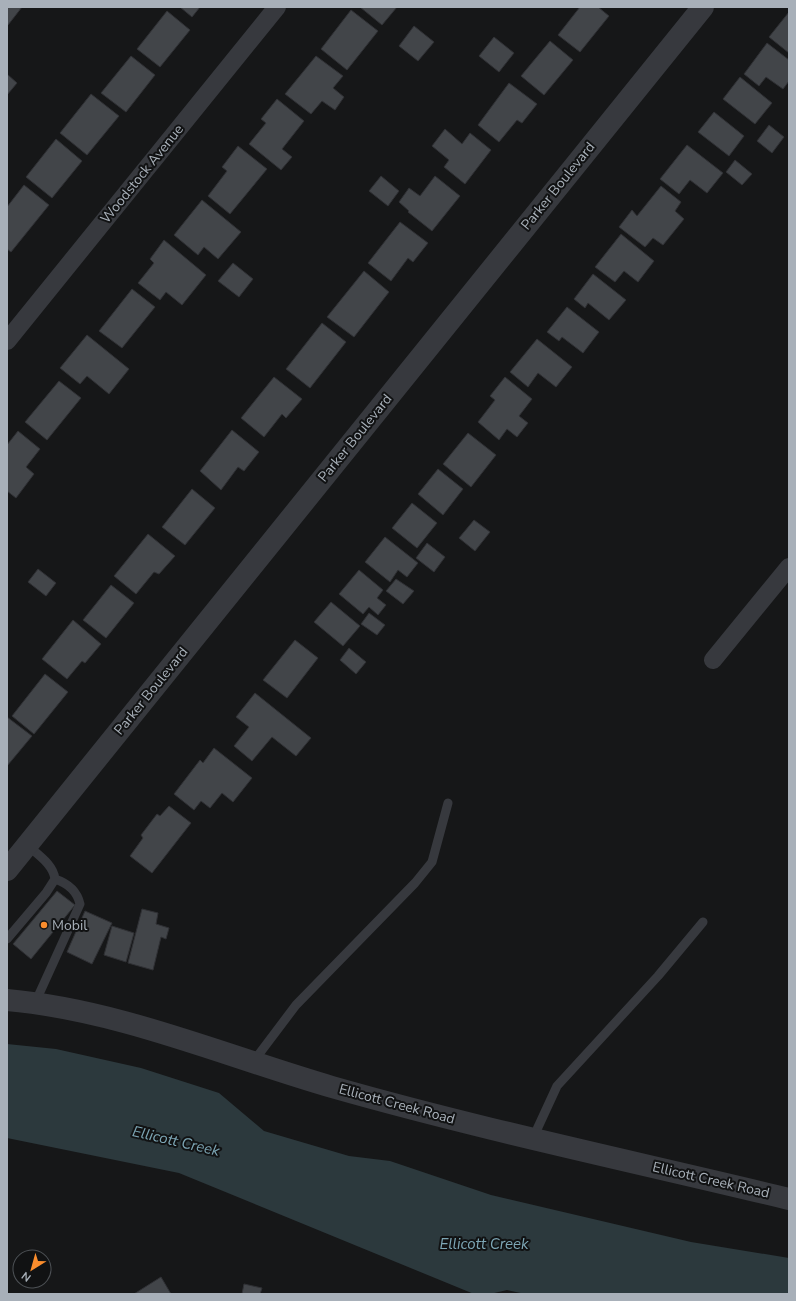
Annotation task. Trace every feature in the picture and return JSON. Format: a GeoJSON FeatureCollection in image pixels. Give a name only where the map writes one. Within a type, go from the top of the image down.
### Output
{"type":"FeatureCollection","features":[{"type":"Feature","properties":{"kind":"street","name":"Woodstock Avenue"},"geometry":{"type":"LineString","coordinates":[[7,341],[277,7]]}},
{"type":"Feature","properties":{"kind":"street","name":"Parker Boulevard"},"geometry":{"type":"LineString","coordinates":[[7,870],[703,7]]}},
{"type":"Feature","properties":{"kind":"street"},"geometry":{"type":"LineString","coordinates":[[713,660],[789,567]]}},
{"type":"Feature","properties":{"kind":"street","name":"Ellicott Creek Road"},"geometry":{"type":"LineString","coordinates":[[7,1000],[35,1003],[83,1012],[419,1111],[789,1198]]}},
{"type":"Feature","properties":{"kind":"lane"},"geometry":{"type":"LineString","coordinates":[[254,1062],[296,1005],[415,883],[432,862],[448,803]]}},
{"type":"Feature","properties":{"kind":"lane"},"geometry":{"type":"LineString","coordinates":[[27,845],[48,864],[54,872],[56,879]]}},
{"type":"Feature","properties":{"kind":"lane"},"geometry":{"type":"LineString","coordinates":[[7,939],[56,879]]}},
{"type":"Feature","properties":{"kind":"lane"},"geometry":{"type":"LineString","coordinates":[[35,1003],[80,904],[79,897],[64,882],[56,879]]}},
{"type":"Feature","properties":{"kind":"lane"},"geometry":{"type":"LineString","coordinates":[[533,1138],[557,1086],[658,976],[703,922]]}},
{"type":"Feature","properties":{"kind":"water","name":"Ellicott Creek"},"geometry":{"type":"Polygon","coordinates":[[[7,1044],[56,1049],[141,1068],[219,1093],[264,1131],[349,1156],[390,1161],[491,1195],[691,1242],[789,1258],[789,1294],[525,1294],[507,1290],[490,1294],[474,1294],[179,1173],[7,1138],[7,1044]]]}},
{"type":"Feature","properties":{"kind":"building"},"geometry":{"type":"Polygon","coordinates":[[[7,7],[22,7],[8,25],[7,24],[7,7]]]}},
{"type":"Feature","properties":{"kind":"building"},"geometry":{"type":"Polygon","coordinates":[[[180,7],[200,7],[192,17],[180,7]]]}},
{"type":"Feature","properties":{"kind":"building"},"geometry":{"type":"Polygon","coordinates":[[[360,7],[397,7],[382,25],[360,7]]]}},
{"type":"Feature","properties":{"kind":"building"},"geometry":{"type":"Polygon","coordinates":[[[580,7],[598,7],[609,16],[580,52],[558,35],[580,7]]]}},
{"type":"Feature","properties":{"kind":"building"},"geometry":{"type":"Polygon","coordinates":[[[351,10],[378,31],[347,70],[321,49],[351,10]]]}},
{"type":"Feature","properties":{"kind":"building"},"geometry":{"type":"Polygon","coordinates":[[[167,11],[190,30],[160,67],[137,49],[167,11]]]}},
{"type":"Feature","properties":{"kind":"building"},"geometry":{"type":"Polygon","coordinates":[[[789,12],[789,53],[769,37],[789,12]]]}},
{"type":"Feature","properties":{"kind":"building"},"geometry":{"type":"Polygon","coordinates":[[[414,26],[434,42],[418,61],[399,46],[414,26]]]}},
{"type":"Feature","properties":{"kind":"building"},"geometry":{"type":"Polygon","coordinates":[[[494,37],[514,53],[499,72],[479,56],[494,37]]]}},
{"type":"Feature","properties":{"kind":"building"},"geometry":{"type":"Polygon","coordinates":[[[550,41],[573,60],[544,95],[521,76],[550,41]]]}},
{"type":"Feature","properties":{"kind":"building"},"geometry":{"type":"Polygon","coordinates":[[[767,43],[789,60],[789,81],[783,89],[766,77],[759,86],[744,74],[767,43]]]}},
{"type":"Feature","properties":{"kind":"building"},"geometry":{"type":"Polygon","coordinates":[[[131,56],[155,75],[126,112],[101,93],[131,56]]]}},
{"type":"Feature","properties":{"kind":"building"},"geometry":{"type":"Polygon","coordinates":[[[316,56],[343,76],[333,88],[344,97],[335,110],[322,101],[311,114],[285,94],[316,56]]]}},
{"type":"Feature","properties":{"kind":"building"},"geometry":{"type":"Polygon","coordinates":[[[7,74],[17,83],[7,95],[7,74]]]}},
{"type":"Feature","properties":{"kind":"building"},"geometry":{"type":"Polygon","coordinates":[[[740,77],[772,103],[755,124],[723,99],[740,77]]]}},
{"type":"Feature","properties":{"kind":"building"},"geometry":{"type":"Polygon","coordinates":[[[509,83],[537,104],[522,123],[517,120],[499,142],[478,125],[509,83]]]}},
{"type":"Feature","properties":{"kind":"building"},"geometry":{"type":"Polygon","coordinates":[[[91,94],[119,116],[87,155],[60,133],[91,94]]]}},
{"type":"Feature","properties":{"kind":"building"},"geometry":{"type":"Polygon","coordinates":[[[277,99],[304,121],[282,149],[292,157],[281,170],[249,144],[266,123],[261,119],[277,99]]]}},
{"type":"Feature","properties":{"kind":"building"},"geometry":{"type":"Polygon","coordinates":[[[714,112],[744,136],[729,156],[698,132],[714,112]]]}},
{"type":"Feature","properties":{"kind":"building"},"geometry":{"type":"Polygon","coordinates":[[[769,125],[784,137],[772,153],[757,141],[769,125]]]}},
{"type":"Feature","properties":{"kind":"building"},"geometry":{"type":"Polygon","coordinates":[[[445,129],[462,144],[470,133],[491,150],[465,184],[444,167],[449,160],[432,146],[445,129]]]}},
{"type":"Feature","properties":{"kind":"building"},"geometry":{"type":"Polygon","coordinates":[[[56,139],[82,161],[52,198],[26,177],[56,139]]]}},
{"type":"Feature","properties":{"kind":"building"},"geometry":{"type":"Polygon","coordinates":[[[687,145],[723,173],[707,193],[690,180],[679,194],[660,179],[687,145]]]}},
{"type":"Feature","properties":{"kind":"building"},"geometry":{"type":"Polygon","coordinates":[[[238,146],[267,169],[230,214],[208,196],[227,171],[222,167],[238,146]]]}},
{"type":"Feature","properties":{"kind":"building"},"geometry":{"type":"Polygon","coordinates":[[[735,160],[752,174],[742,185],[726,172],[735,160]]]}},
{"type":"Feature","properties":{"kind":"building"},"geometry":{"type":"Polygon","coordinates":[[[381,176],[399,191],[388,206],[369,191],[381,176]]]}},
{"type":"Feature","properties":{"kind":"building"},"geometry":{"type":"Polygon","coordinates":[[[435,176],[460,196],[432,231],[408,212],[409,211],[399,202],[409,188],[420,196],[435,176]]]}},
{"type":"Feature","properties":{"kind":"building"},"geometry":{"type":"Polygon","coordinates":[[[24,185],[49,205],[11,252],[7,249],[7,207],[24,185]]]}},
{"type":"Feature","properties":{"kind":"building"},"geometry":{"type":"Polygon","coordinates":[[[661,186],[681,202],[675,211],[684,219],[663,245],[653,238],[645,247],[619,227],[632,210],[637,216],[661,186]]]}},
{"type":"Feature","properties":{"kind":"building"},"geometry":{"type":"Polygon","coordinates":[[[202,200],[241,232],[218,259],[204,247],[198,255],[174,235],[202,200]]]}},
{"type":"Feature","properties":{"kind":"building"},"geometry":{"type":"Polygon","coordinates":[[[400,222],[428,243],[413,262],[408,258],[391,281],[368,263],[400,222]]]}},
{"type":"Feature","properties":{"kind":"building"},"geometry":{"type":"Polygon","coordinates":[[[621,234],[654,261],[638,282],[624,271],[615,282],[595,267],[621,234]]]}},
{"type":"Feature","properties":{"kind":"building"},"geometry":{"type":"Polygon","coordinates":[[[164,240],[206,275],[182,305],[166,292],[160,300],[138,283],[154,263],[150,259],[164,240]]]}},
{"type":"Feature","properties":{"kind":"building"},"geometry":{"type":"Polygon","coordinates":[[[233,263],[253,279],[239,297],[218,281],[233,263]]]}},
{"type":"Feature","properties":{"kind":"building"},"geometry":{"type":"Polygon","coordinates":[[[364,271],[389,292],[354,337],[327,317],[364,271]]]}},
{"type":"Feature","properties":{"kind":"building"},"geometry":{"type":"Polygon","coordinates":[[[593,274],[626,300],[609,320],[588,303],[585,308],[574,299],[593,274]]]}},
{"type":"Feature","properties":{"kind":"building"},"geometry":{"type":"Polygon","coordinates":[[[132,289],[155,307],[122,348],[99,331],[132,289]]]}},
{"type":"Feature","properties":{"kind":"building"},"geometry":{"type":"Polygon","coordinates":[[[567,307],[599,332],[583,353],[562,337],[559,341],[547,332],[567,307]]]}},
{"type":"Feature","properties":{"kind":"building"},"geometry":{"type":"Polygon","coordinates":[[[322,323],[346,342],[310,388],[286,369],[322,323]]]}},
{"type":"Feature","properties":{"kind":"building"},"geometry":{"type":"Polygon","coordinates":[[[87,335],[129,369],[109,394],[87,376],[80,384],[60,368],[87,335]]]}},
{"type":"Feature","properties":{"kind":"building"},"geometry":{"type":"Polygon","coordinates":[[[537,339],[572,367],[556,387],[538,373],[528,387],[510,372],[537,339]]]}},
{"type":"Feature","properties":{"kind":"building"},"geometry":{"type":"Polygon","coordinates":[[[274,377],[302,399],[286,418],[282,414],[264,437],[241,418],[274,377]]]}},
{"type":"Feature","properties":{"kind":"building"},"geometry":{"type":"Polygon","coordinates":[[[505,377],[532,399],[519,416],[528,423],[517,437],[507,429],[499,440],[478,422],[495,400],[490,396],[505,377]]]}},
{"type":"Feature","properties":{"kind":"building"},"geometry":{"type":"Polygon","coordinates":[[[59,381],[81,398],[47,440],[25,422],[59,381]]]}},
{"type":"Feature","properties":{"kind":"building"},"geometry":{"type":"Polygon","coordinates":[[[232,430],[259,452],[244,471],[238,467],[221,490],[200,471],[232,430]]]}},
{"type":"Feature","properties":{"kind":"building"},"geometry":{"type":"Polygon","coordinates":[[[18,431],[40,449],[26,467],[34,474],[16,498],[7,491],[7,445],[18,431]]]}},
{"type":"Feature","properties":{"kind":"building"},"geometry":{"type":"Polygon","coordinates":[[[468,433],[496,455],[471,487],[443,464],[468,433]]]}},
{"type":"Feature","properties":{"kind":"building"},"geometry":{"type":"Polygon","coordinates":[[[438,469],[463,489],[443,515],[418,494],[438,469]]]}},
{"type":"Feature","properties":{"kind":"building"},"geometry":{"type":"Polygon","coordinates":[[[192,489],[215,508],[185,545],[162,527],[192,489]]]}},
{"type":"Feature","properties":{"kind":"building"},"geometry":{"type":"Polygon","coordinates":[[[412,503],[437,523],[417,548],[392,528],[412,503]]]}},
{"type":"Feature","properties":{"kind":"building"},"geometry":{"type":"Polygon","coordinates":[[[474,520],[490,532],[475,551],[459,538],[474,520]]]}},
{"type":"Feature","properties":{"kind":"building"},"geometry":{"type":"Polygon","coordinates":[[[148,534],[175,556],[159,574],[154,572],[136,594],[114,576],[148,534]]]}},
{"type":"Feature","properties":{"kind":"building"},"geometry":{"type":"Polygon","coordinates":[[[385,537],[418,563],[407,577],[398,570],[390,582],[365,562],[385,537]]]}},
{"type":"Feature","properties":{"kind":"building"},"geometry":{"type":"Polygon","coordinates":[[[427,543],[445,557],[434,572],[416,558],[427,543]]]}},
{"type":"Feature","properties":{"kind":"building"},"geometry":{"type":"Polygon","coordinates":[[[38,569],[56,583],[46,596],[28,582],[38,569]]]}},
{"type":"Feature","properties":{"kind":"building"},"geometry":{"type":"Polygon","coordinates":[[[359,570],[383,590],[377,598],[386,605],[378,615],[369,607],[363,614],[339,594],[359,570]]]}},
{"type":"Feature","properties":{"kind":"building"},"geometry":{"type":"Polygon","coordinates":[[[396,579],[414,591],[403,604],[386,591],[396,579]]]}},
{"type":"Feature","properties":{"kind":"building"},"geometry":{"type":"Polygon","coordinates":[[[111,585],[134,603],[106,638],[83,620],[111,585]]]}},
{"type":"Feature","properties":{"kind":"building"},"geometry":{"type":"Polygon","coordinates":[[[331,602],[360,626],[343,646],[314,622],[331,602]]]}},
{"type":"Feature","properties":{"kind":"building"},"geometry":{"type":"Polygon","coordinates":[[[369,613],[385,625],[377,635],[361,624],[369,613]]]}},
{"type":"Feature","properties":{"kind":"building"},"geometry":{"type":"Polygon","coordinates":[[[73,620],[101,644],[85,663],[82,661],[67,679],[42,659],[73,620]]]}},
{"type":"Feature","properties":{"kind":"building"},"geometry":{"type":"Polygon","coordinates":[[[295,640],[318,658],[287,698],[263,680],[295,640]]]}},
{"type":"Feature","properties":{"kind":"building"},"geometry":{"type":"Polygon","coordinates":[[[349,648],[366,662],[356,674],[340,660],[349,648]]]}},
{"type":"Feature","properties":{"kind":"building"},"geometry":{"type":"Polygon","coordinates":[[[45,674],[68,692],[34,734],[12,716],[45,674]]]}},
{"type":"Feature","properties":{"kind":"building"},"geometry":{"type":"Polygon","coordinates":[[[255,693],[311,738],[296,756],[272,737],[252,761],[234,746],[249,727],[236,717],[255,693]]]}},
{"type":"Feature","properties":{"kind":"building"},"geometry":{"type":"Polygon","coordinates":[[[7,717],[32,736],[7,766],[7,717]]]}},
{"type":"Feature","properties":{"kind":"building"},"geometry":{"type":"Polygon","coordinates":[[[214,748],[252,778],[233,802],[222,793],[210,808],[201,801],[194,810],[174,794],[200,760],[203,763],[214,748]]]}},
{"type":"Feature","properties":{"kind":"building"},"geometry":{"type":"Polygon","coordinates":[[[169,806],[191,823],[152,873],[130,856],[143,838],[141,835],[157,814],[160,816],[169,806]]]}},
{"type":"Feature","properties":{"kind":"building","name":"Mobil"},"geometry":{"type":"Polygon","coordinates":[[[57,891],[75,905],[31,959],[13,944],[57,891]]]}},
{"type":"Feature","properties":{"kind":"building"},"geometry":{"type":"Polygon","coordinates":[[[142,909],[158,913],[156,924],[169,928],[166,939],[161,937],[153,970],[128,963],[142,909]]]}},
{"type":"Feature","properties":{"kind":"building","name":"Mobil"},"geometry":{"type":"Polygon","coordinates":[[[85,911],[112,923],[92,964],[67,952],[85,911]]]}},
{"type":"Feature","properties":{"kind":"building"},"geometry":{"type":"Polygon","coordinates":[[[112,926],[134,933],[126,962],[104,955],[112,926]]]}},
{"type":"Feature","properties":{"kind":"building"},"geometry":{"type":"Polygon","coordinates":[[[161,1277],[171,1294],[134,1294],[161,1277]]]}},
{"type":"Feature","properties":{"kind":"building"},"geometry":{"type":"Polygon","coordinates":[[[244,1284],[262,1288],[260,1294],[242,1294],[244,1284]]]}},
{"type":"Feature","properties":{"kind":"place","name":"Mobil"},"geometry":{"type":"Point","coordinates":[44,925]}}]}
